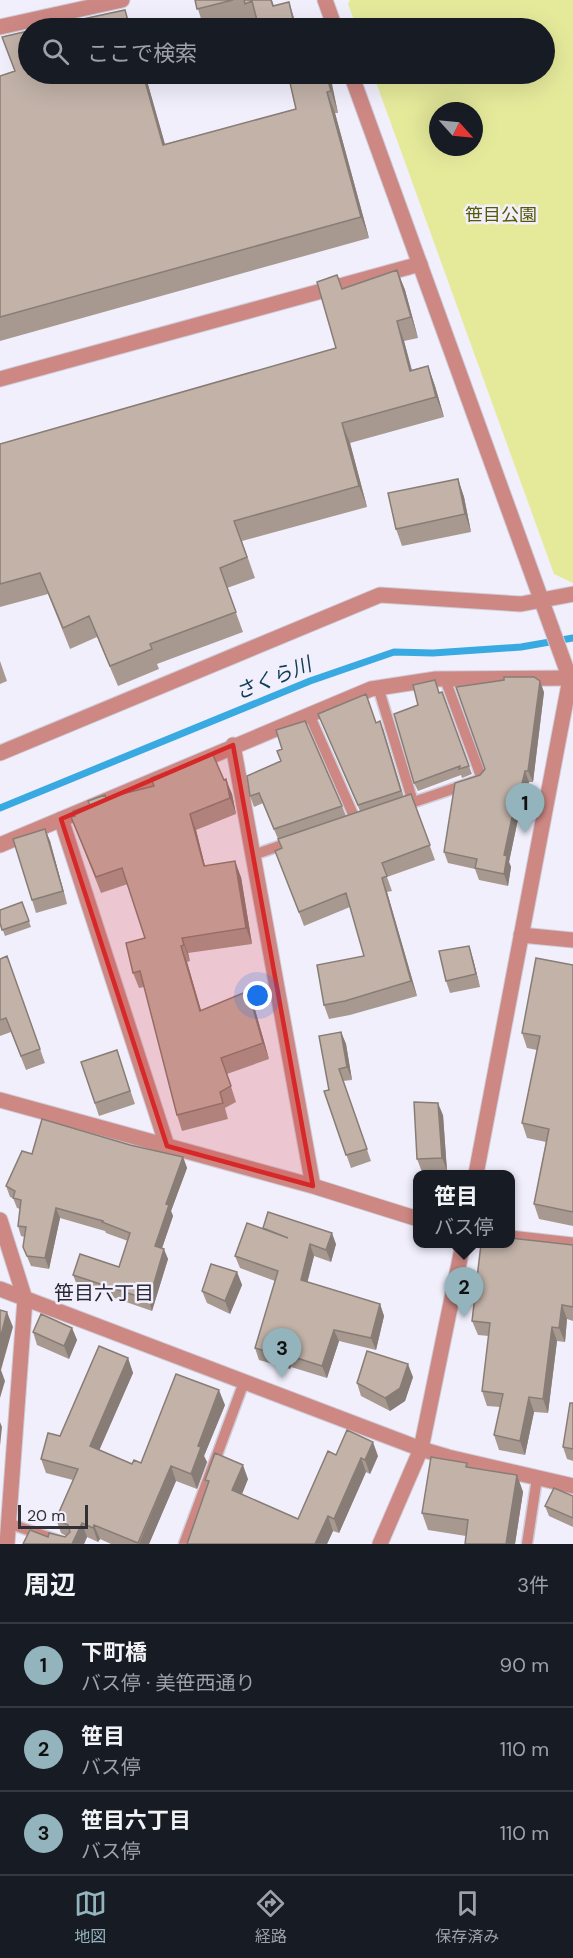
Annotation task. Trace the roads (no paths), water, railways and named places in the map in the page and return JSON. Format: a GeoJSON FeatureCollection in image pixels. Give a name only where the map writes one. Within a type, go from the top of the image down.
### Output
{"type":"FeatureCollection","features":[{"type":"Feature","properties":{"kind":"street"},"geometry":{"type":"LineString","coordinates":[[41,18],[122,0]]}},
{"type":"Feature","properties":{"kind":"street"},"geometry":{"type":"LineString","coordinates":[[325,0],[331,18]]}},
{"type":"Feature","properties":{"kind":"street"},"geometry":{"type":"LineString","coordinates":[[0,27],[18,23]]}},
{"type":"Feature","properties":{"kind":"street"},"geometry":{"type":"LineString","coordinates":[[355,84],[543,608],[571,679],[477,1170]]}},
{"type":"Feature","properties":{"kind":"street"},"geometry":{"type":"LineString","coordinates":[[0,379],[420,264]]}},
{"type":"Feature","properties":{"kind":"street"},"geometry":{"type":"LineString","coordinates":[[0,753],[380,595],[521,604],[543,608],[573,594]]}},
{"type":"Feature","properties":{"kind":"street"},"geometry":{"type":"LineString","coordinates":[[0,845],[378,687],[445,679],[571,679]]}},
{"type":"Feature","properties":{"kind":"street"},"geometry":{"type":"LineString","coordinates":[[233,746],[313,1186]]}},
{"type":"Feature","properties":{"kind":"street"},"geometry":{"type":"LineString","coordinates":[[61,819],[167,1146]]}},
{"type":"Feature","properties":{"kind":"street"},"geometry":{"type":"LineString","coordinates":[[521,935],[573,940]]}},
{"type":"Feature","properties":{"kind":"street"},"geometry":{"type":"LineString","coordinates":[[0,1100],[313,1186],[413,1218]]}},
{"type":"Feature","properties":{"kind":"street"},"geometry":{"type":"LineString","coordinates":[[0,1220],[25,1299],[7,1544]]}},
{"type":"Feature","properties":{"kind":"street"},"geometry":{"type":"LineString","coordinates":[[515,1239],[573,1245]]}},
{"type":"Feature","properties":{"kind":"street"},"geometry":{"type":"LineString","coordinates":[[380,1544],[421,1449],[462,1248]]}},
{"type":"Feature","properties":{"kind":"street"},"geometry":{"type":"LineString","coordinates":[[0,1289],[421,1449],[573,1486]]}},
{"type":"Feature","properties":{"kind":"lane"},"geometry":{"type":"LineString","coordinates":[[394,808],[483,779],[445,679]]}},
{"type":"Feature","properties":{"kind":"lane"},"geometry":{"type":"LineString","coordinates":[[378,687],[413,802]]}},
{"type":"Feature","properties":{"kind":"lane"},"geometry":{"type":"LineString","coordinates":[[309,714],[356,821]]}},
{"type":"Feature","properties":{"kind":"lane"},"geometry":{"type":"LineString","coordinates":[[253,855],[304,838]]}},
{"type":"Feature","properties":{"kind":"lane"},"geometry":{"type":"LineString","coordinates":[[184,1544],[244,1382]]}},
{"type":"Feature","properties":{"kind":"lane"},"geometry":{"type":"LineString","coordinates":[[527,1544],[537,1478]]}},
{"type":"Feature","properties":{"kind":"lane"},"geometry":{"type":"LineString","coordinates":[[8,1522],[68,1544]]}},
{"type":"Feature","properties":{"kind":"waterway","name":"さくら川"},"geometry":{"type":"LineString","coordinates":[[0,808],[310,681],[394,652],[433,653],[521,647],[573,638]]}},
{"type":"Feature","properties":{"kind":"place","name":"下町橋"},"geometry":{"type":"Point","coordinates":[525,833]}},
{"type":"Feature","properties":{"kind":"place","name":"笹目"},"geometry":{"type":"Point","coordinates":[464,1317]}},
{"type":"Feature","properties":{"kind":"place","name":"笹目六丁目"},"geometry":{"type":"Point","coordinates":[282,1378]}},
{"type":"Feature","properties":{"kind":"district","name":"笹目六丁目"},"geometry":{"type":"Point","coordinates":[104,1293]}},
{"type":"Feature","properties":{"kind":"park label","name":"笹目公園"},"geometry":{"type":"Point","coordinates":[501,215]}}]}
